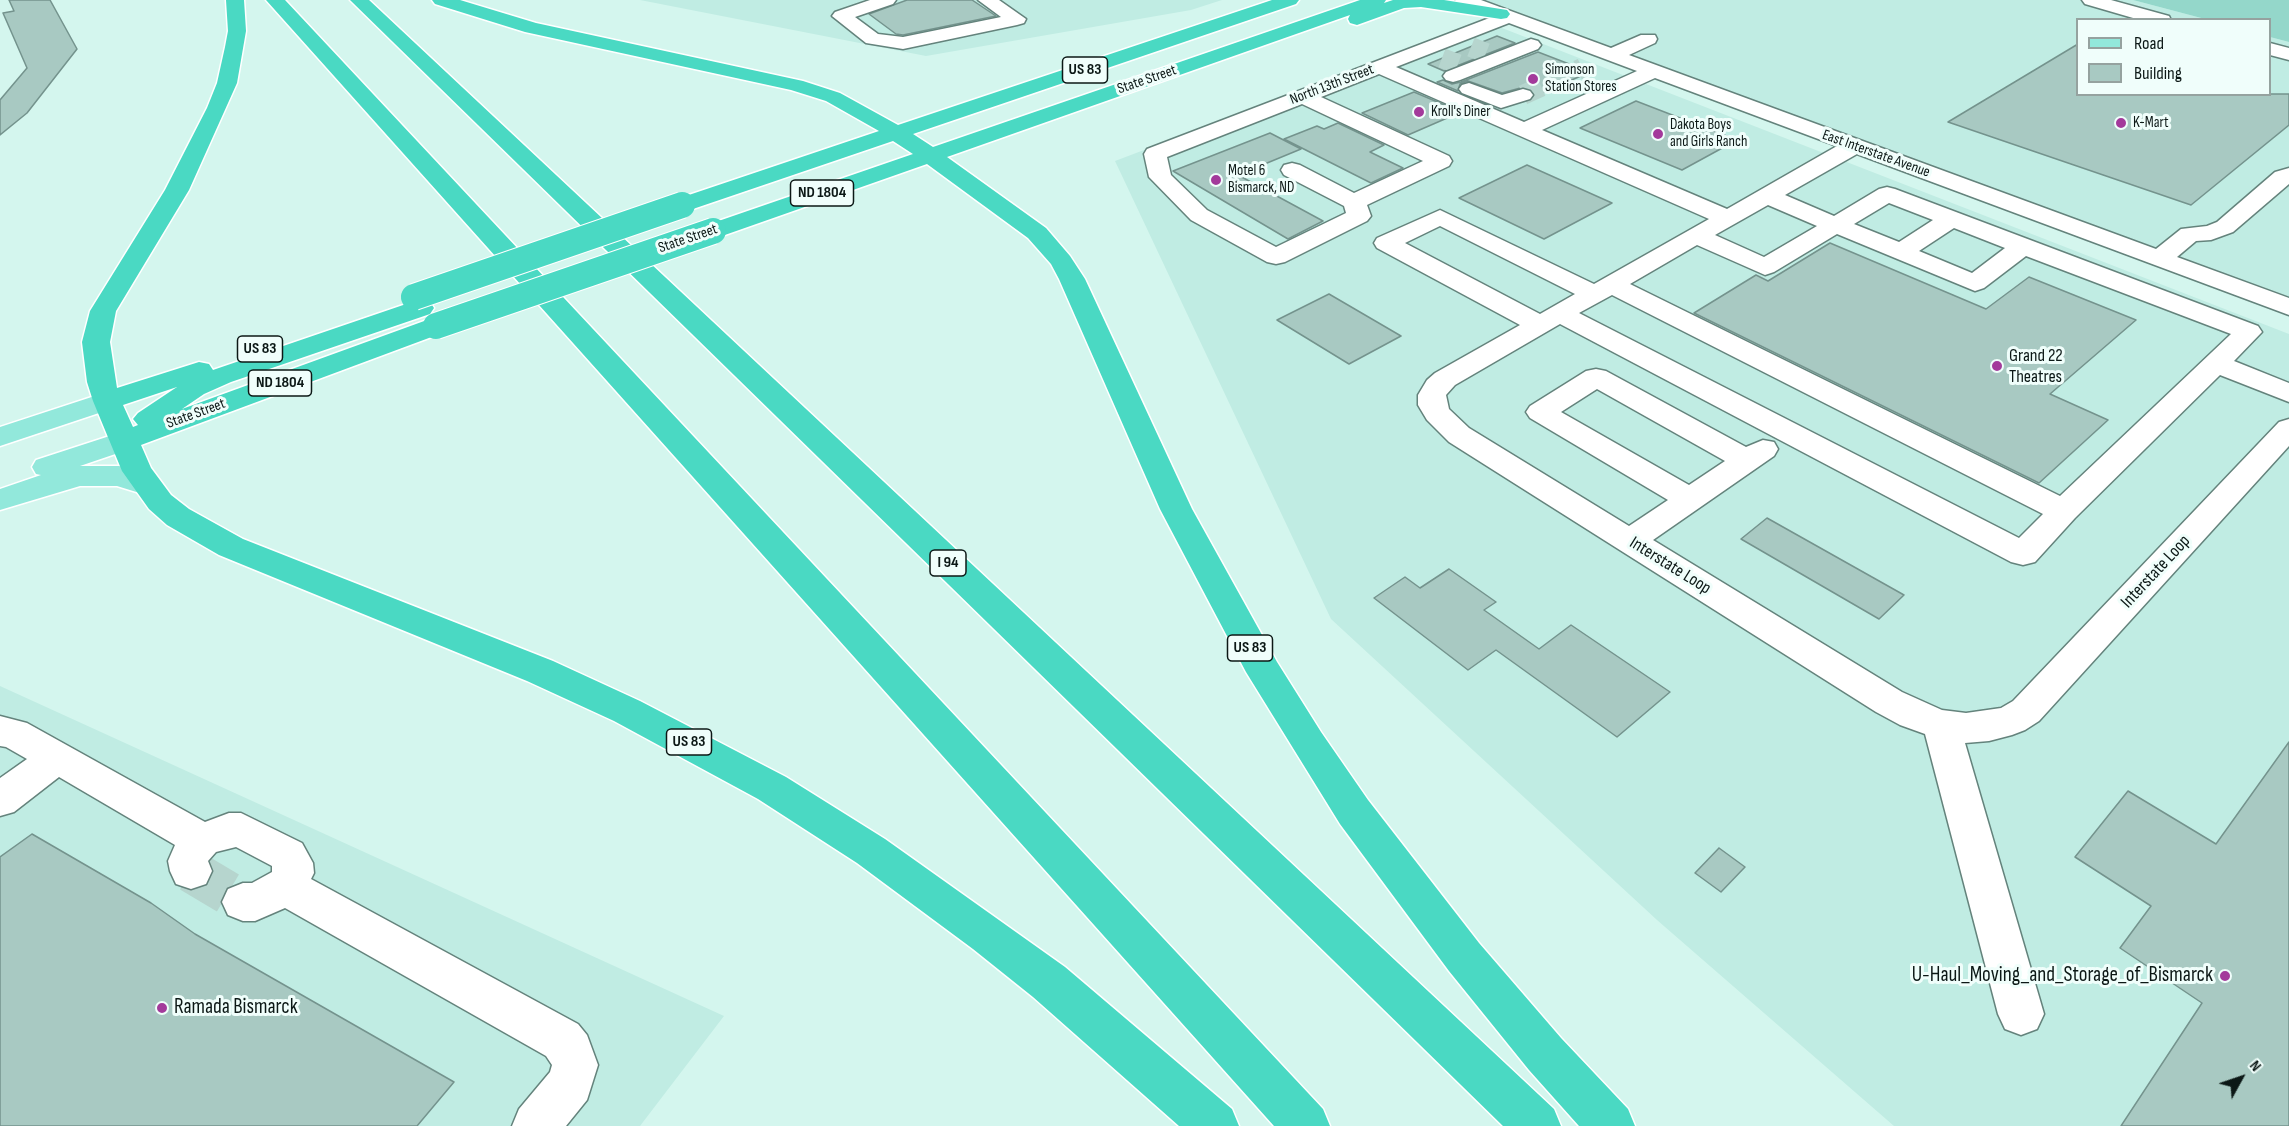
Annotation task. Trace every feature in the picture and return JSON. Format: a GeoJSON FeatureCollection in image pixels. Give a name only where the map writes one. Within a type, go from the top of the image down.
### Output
{"type":"FeatureCollection","features":[{"type":"Feature","properties":{"kind":"highway"},"geometry":{"type":"LineString","coordinates":[[107,401],[97,358],[96,342],[103,311],[119,281],[177,190],[217,108],[227,83],[235,46],[237,31],[235,0]]}},
{"type":"Feature","properties":{"kind":"highway"},"geometry":{"type":"LineString","coordinates":[[275,0],[1306,1126]]}},
{"type":"Feature","properties":{"kind":"highway","name":"I 94"},"geometry":{"type":"LineString","coordinates":[[359,0],[1538,1126]]}},
{"type":"Feature","properties":{"kind":"highway"},"geometry":{"type":"LineString","coordinates":[[441,0],[532,28],[796,85],[833,97],[899,110],[921,111],[949,105],[1266,0]]}},
{"type":"Feature","properties":{"kind":"highway","name":"State Street"},"geometry":{"type":"LineString","coordinates":[[107,401],[424,311],[696,217],[819,166],[834,154],[1290,0]]}},
{"type":"Feature","properties":{"kind":"highway"},"geometry":{"type":"LineString","coordinates":[[1060,111],[1112,83],[1182,52],[1330,0]]}},
{"type":"Feature","properties":{"kind":"highway","name":"State Street"},"geometry":{"type":"LineString","coordinates":[[125,440],[262,390],[424,311],[696,217],[931,156],[1377,0]]}},
{"type":"Feature","properties":{"kind":"highway"},"geometry":{"type":"LineString","coordinates":[[1060,111],[1176,82],[1402,3],[1443,4],[1504,15]]}},
{"type":"Feature","properties":{"kind":"highway"},"geometry":{"type":"LineString","coordinates":[[833,97],[855,108],[931,156]]}},
{"type":"Feature","properties":{"kind":"highway"},"geometry":{"type":"LineString","coordinates":[[696,217],[855,166],[872,158],[896,133]]}},
{"type":"Feature","properties":{"kind":"highway","name":"US 83"},"geometry":{"type":"LineString","coordinates":[[931,156],[1037,233],[1061,261],[1081,297],[1176,509],[1264,672],[1308,743],[1354,812],[1464,957],[1545,1054],[1611,1126]]}},
{"type":"Feature","properties":{"kind":"highway"},"geometry":{"type":"LineString","coordinates":[[125,440],[150,417],[194,387],[251,365],[424,311]]}},
{"type":"Feature","properties":{"kind":"highway","name":"US 83"},"geometry":{"type":"LineString","coordinates":[[107,401],[137,471],[146,485],[178,517],[231,547],[540,671],[677,736],[792,800],[926,889],[1023,962],[1116,1038],[1215,1126]]}},
{"type":"Feature","properties":{"kind":"main road","name":"State Street"},"geometry":{"type":"LineString","coordinates":[[0,437],[107,401]]}},
{"type":"Feature","properties":{"kind":"main road","name":"State Street"},"geometry":{"type":"LineString","coordinates":[[0,483],[125,440]]}},
{"type":"Feature","properties":{"kind":"main road"},"geometry":{"type":"LineString","coordinates":[[0,500],[49,483],[80,476],[119,476],[146,485]]}},
{"type":"Feature","properties":{"kind":"street"},"geometry":{"type":"LineString","coordinates":[[874,1],[842,16],[873,39],[903,43],[1017,19],[987,0]]}},
{"type":"Feature","properties":{"kind":"street","name":"East Interstate Avenue"},"geometry":{"type":"LineString","coordinates":[[1464,0],[2289,307]]}},
{"type":"Feature","properties":{"kind":"street"},"geometry":{"type":"LineString","coordinates":[[2091,0],[2155,18]]}},
{"type":"Feature","properties":{"kind":"street","name":"North 13th Street"},"geometry":{"type":"LineString","coordinates":[[1354,202],[1359,216],[1276,257],[1199,215],[1160,177],[1155,154],[1378,67],[1471,54],[1504,15]]}},
{"type":"Feature","properties":{"kind":"street"},"geometry":{"type":"LineString","coordinates":[[1523,95],[1501,102],[1457,84],[1471,54],[1499,33],[1578,62],[1648,39]]}},
{"type":"Feature","properties":{"kind":"street"},"geometry":{"type":"LineString","coordinates":[[1471,54],[1537,48],[1569,40]]}},
{"type":"Feature","properties":{"kind":"street"},"geometry":{"type":"LineString","coordinates":[[2271,49],[2289,54]]}},
{"type":"Feature","properties":{"kind":"street"},"geometry":{"type":"LineString","coordinates":[[1378,67],[1728,218]]}},
{"type":"Feature","properties":{"kind":"street"},"geometry":{"type":"LineString","coordinates":[[1524,130],[1654,71]]}},
{"type":"Feature","properties":{"kind":"street"},"geometry":{"type":"LineString","coordinates":[[1292,170],[1354,202],[1441,161],[1302,96]]}},
{"type":"Feature","properties":{"kind":"street","name":"Interstate Loop"},"geometry":{"type":"LineString","coordinates":[[1854,146],[1445,379],[1432,395],[1432,405],[1442,419],[1459,435],[1888,702],[1913,715],[1941,725],[1966,728],[1989,726],[2012,720],[2026,711],[2289,428]]}},
{"type":"Feature","properties":{"kind":"street"},"geometry":{"type":"LineString","coordinates":[[2159,259],[2190,234],[2211,233],[2225,227],[2283,177],[2289,175]]}},
{"type":"Feature","properties":{"kind":"street"},"geometry":{"type":"LineString","coordinates":[[1697,236],[1765,267],[1887,194],[2249,332],[2064,511],[2023,554],[1786,433],[1386,243],[1440,217],[1603,289],[2064,511]]}},
{"type":"Feature","properties":{"kind":"street"},"geometry":{"type":"LineString","coordinates":[[1767,196],[1975,283],[2023,246]]}},
{"type":"Feature","properties":{"kind":"street"},"geometry":{"type":"LineString","coordinates":[[1901,252],[1952,219]]}},
{"type":"Feature","properties":{"kind":"street"},"geometry":{"type":"LineString","coordinates":[[2103,276],[2132,249]]}},
{"type":"Feature","properties":{"kind":"street"},"geometry":{"type":"LineString","coordinates":[[2216,364],[2289,393]]}},
{"type":"Feature","properties":{"kind":"street"},"geometry":{"type":"LineString","coordinates":[[1690,499],[1540,412],[1596,377],[1747,460]]}},
{"type":"Feature","properties":{"kind":"street"},"geometry":{"type":"LineString","coordinates":[[1630,541],[1786,433]]}},
{"type":"Feature","properties":{"kind":"street"},"geometry":{"type":"LineString","coordinates":[[1941,725],[2021,1014]]}},
{"type":"Feature","properties":{"kind":"street"},"geometry":{"type":"LineString","coordinates":[[0,731],[14,733],[57,758],[196,856],[229,830],[241,830],[288,855],[293,873],[286,887],[255,902],[243,902]]}},
{"type":"Feature","properties":{"kind":"street"},"geometry":{"type":"LineString","coordinates":[[0,800],[57,758]]}},
{"type":"Feature","properties":{"kind":"street"},"geometry":{"type":"LineString","coordinates":[[286,887],[562,1040],[571,1051],[575,1065],[570,1084],[536,1126]]}},
{"type":"Feature","properties":{"kind":"shaded area"},"geometry":{"type":"Polygon","coordinates":[[[640,0],[1222,0],[1191,10],[926,56],[640,0]]]}},
{"type":"Feature","properties":{"kind":"shaded area"},"geometry":{"type":"Polygon","coordinates":[[[1480,0],[2133,0],[2201,18],[2076,18],[2076,96],[2271,96],[2271,37],[2289,42],[2289,300],[1480,0]]]}},
{"type":"Feature","properties":{"kind":"shaded area"},"geometry":{"type":"Polygon","coordinates":[[[1484,21],[2289,334],[2289,1126],[1894,1126],[1657,920],[1331,619],[1115,161],[1484,21]]]}},
{"type":"Feature","properties":{"kind":"shaded area"},"geometry":{"type":"Polygon","coordinates":[[[0,686],[724,1016],[640,1126],[0,1126],[0,686]]]}},
{"type":"Feature","properties":{"kind":"green space"},"geometry":{"type":"Polygon","coordinates":[[[2133,0],[2289,0],[2289,42],[2271,37],[2271,18],[2201,18],[2133,0]]]}},
{"type":"Feature","properties":{"kind":"building"},"geometry":{"type":"Polygon","coordinates":[[[9,0],[50,0],[77,49],[27,113],[0,135],[0,100],[27,68],[3,13],[14,11],[9,0]]]}},
{"type":"Feature","properties":{"kind":"building"},"geometry":{"type":"Polygon","coordinates":[[[907,0],[972,0],[996,16],[903,35],[896,34],[869,14],[907,0]]]}},
{"type":"Feature","properties":{"kind":"building","name":"Simonson Station Stores"},"geometry":{"type":"Polygon","coordinates":[[[1497,36],[1515,43],[1444,71],[1428,64],[1497,36]]]}},
{"type":"Feature","properties":{"kind":"building","name":"K-Mart"},"geometry":{"type":"Polygon","coordinates":[[[2076,45],[2076,96],[2271,96],[2271,94],[2289,94],[2289,125],[2191,205],[1948,122],[2076,45]]]}},
{"type":"Feature","properties":{"kind":"building","name":"Simonson Station Stores"},"geometry":{"type":"Polygon","coordinates":[[[1538,52],[1590,72],[1535,96],[1532,90],[1524,87],[1502,93],[1468,81],[1460,84],[1458,91],[1437,82],[1443,80],[1452,84],[1461,82],[1538,52]]]}},
{"type":"Feature","properties":{"kind":"building","name":"Kroll's Diner"},"geometry":{"type":"Polygon","coordinates":[[[1414,92],[1461,112],[1408,135],[1362,113],[1414,92]]]}},
{"type":"Feature","properties":{"kind":"building","name":"Dakota Boys and Girls Ranch"},"geometry":{"type":"Polygon","coordinates":[[[1636,101],[1737,140],[1682,170],[1580,128],[1636,101]]]}},
{"type":"Feature","properties":{"kind":"building"},"geometry":{"type":"Polygon","coordinates":[[[1338,123],[1384,145],[1370,152],[1403,168],[1371,183],[1284,139],[1317,126],[1324,129],[1338,123]]]}},
{"type":"Feature","properties":{"kind":"building","name":"Motel 6 Bismarck, ND"},"geometry":{"type":"Polygon","coordinates":[[[1270,133],[1301,149],[1238,175],[1323,221],[1288,239],[1173,171],[1270,133]]]}},
{"type":"Feature","properties":{"kind":"building"},"geometry":{"type":"Polygon","coordinates":[[[1527,165],[1612,203],[1544,239],[1459,198],[1527,165]]]}},
{"type":"Feature","properties":{"kind":"building","name":"Grand 22 Theatres"},"geometry":{"type":"Polygon","coordinates":[[[1830,243],[1986,309],[2029,277],[2136,320],[2050,394],[2108,420],[2039,483],[1694,313],[1756,275],[1768,281],[1830,243]]]}},
{"type":"Feature","properties":{"kind":"building"},"geometry":{"type":"Polygon","coordinates":[[[1329,294],[1401,336],[1349,364],[1277,320],[1329,294]]]}},
{"type":"Feature","properties":{"kind":"building"},"geometry":{"type":"Polygon","coordinates":[[[1767,518],[1904,595],[1879,619],[1741,539],[1767,518]]]}},
{"type":"Feature","properties":{"kind":"building"},"geometry":{"type":"Polygon","coordinates":[[[1449,569],[1496,602],[1484,610],[1539,649],[1571,625],[1670,692],[1617,737],[1496,650],[1468,670],[1374,598],[1405,577],[1420,588],[1449,569]]]}},
{"type":"Feature","properties":{"kind":"building","name":"U-Haul_Moving_and_Storage_of_Bismarck"},"geometry":{"type":"Polygon","coordinates":[[[2289,742],[2289,1126],[2121,1126],[2202,1003],[2120,948],[2151,906],[2075,857],[2128,791],[2216,844],[2289,742]]]}},
{"type":"Feature","properties":{"kind":"building","name":"Ramada Bismarck"},"geometry":{"type":"Polygon","coordinates":[[[32,834],[151,903],[195,934],[454,1082],[417,1126],[0,1126],[0,857],[32,834]]]}},
{"type":"Feature","properties":{"kind":"building"},"geometry":{"type":"Polygon","coordinates":[[[1719,848],[1745,867],[1721,892],[1695,873],[1719,848]]]}},
{"type":"Feature","properties":{"kind":"tunnel"},"geometry":{"type":"LineString","coordinates":[[1471,47],[1486,53]]}},
{"type":"Feature","properties":{"kind":"tunnel"},"geometry":{"type":"LineString","coordinates":[[1442,58],[1458,64]]}},
{"type":"Feature","properties":{"kind":"tunnel"},"geometry":{"type":"LineString","coordinates":[[1523,95],[1582,68]]}},
{"type":"Feature","properties":{"kind":"tunnel"},"geometry":{"type":"LineString","coordinates":[[191,871],[243,902]]}},
{"type":"Feature","properties":{"kind":"place","name":"Simonson Station Stores"},"geometry":{"type":"Point","coordinates":[1533,79]}},
{"type":"Feature","properties":{"kind":"place","name":"Kroll's Diner"},"geometry":{"type":"Point","coordinates":[1419,112]}},
{"type":"Feature","properties":{"kind":"place","name":"K-Mart"},"geometry":{"type":"Point","coordinates":[2121,123]}},
{"type":"Feature","properties":{"kind":"place","name":"Dakota Boys and Girls Ranch"},"geometry":{"type":"Point","coordinates":[1658,134]}},
{"type":"Feature","properties":{"kind":"place","name":"Motel 6 Bismarck, ND"},"geometry":{"type":"Point","coordinates":[1216,180]}},
{"type":"Feature","properties":{"kind":"place","name":"Grand 22 Theatres"},"geometry":{"type":"Point","coordinates":[1997,366]}},
{"type":"Feature","properties":{"kind":"place","name":"U-Haul_Moving_and_Storage_of_Bismarck"},"geometry":{"type":"Point","coordinates":[2225,976]}},
{"type":"Feature","properties":{"kind":"place","name":"Ramada Bismarck"},"geometry":{"type":"Point","coordinates":[162,1008]}}]}
